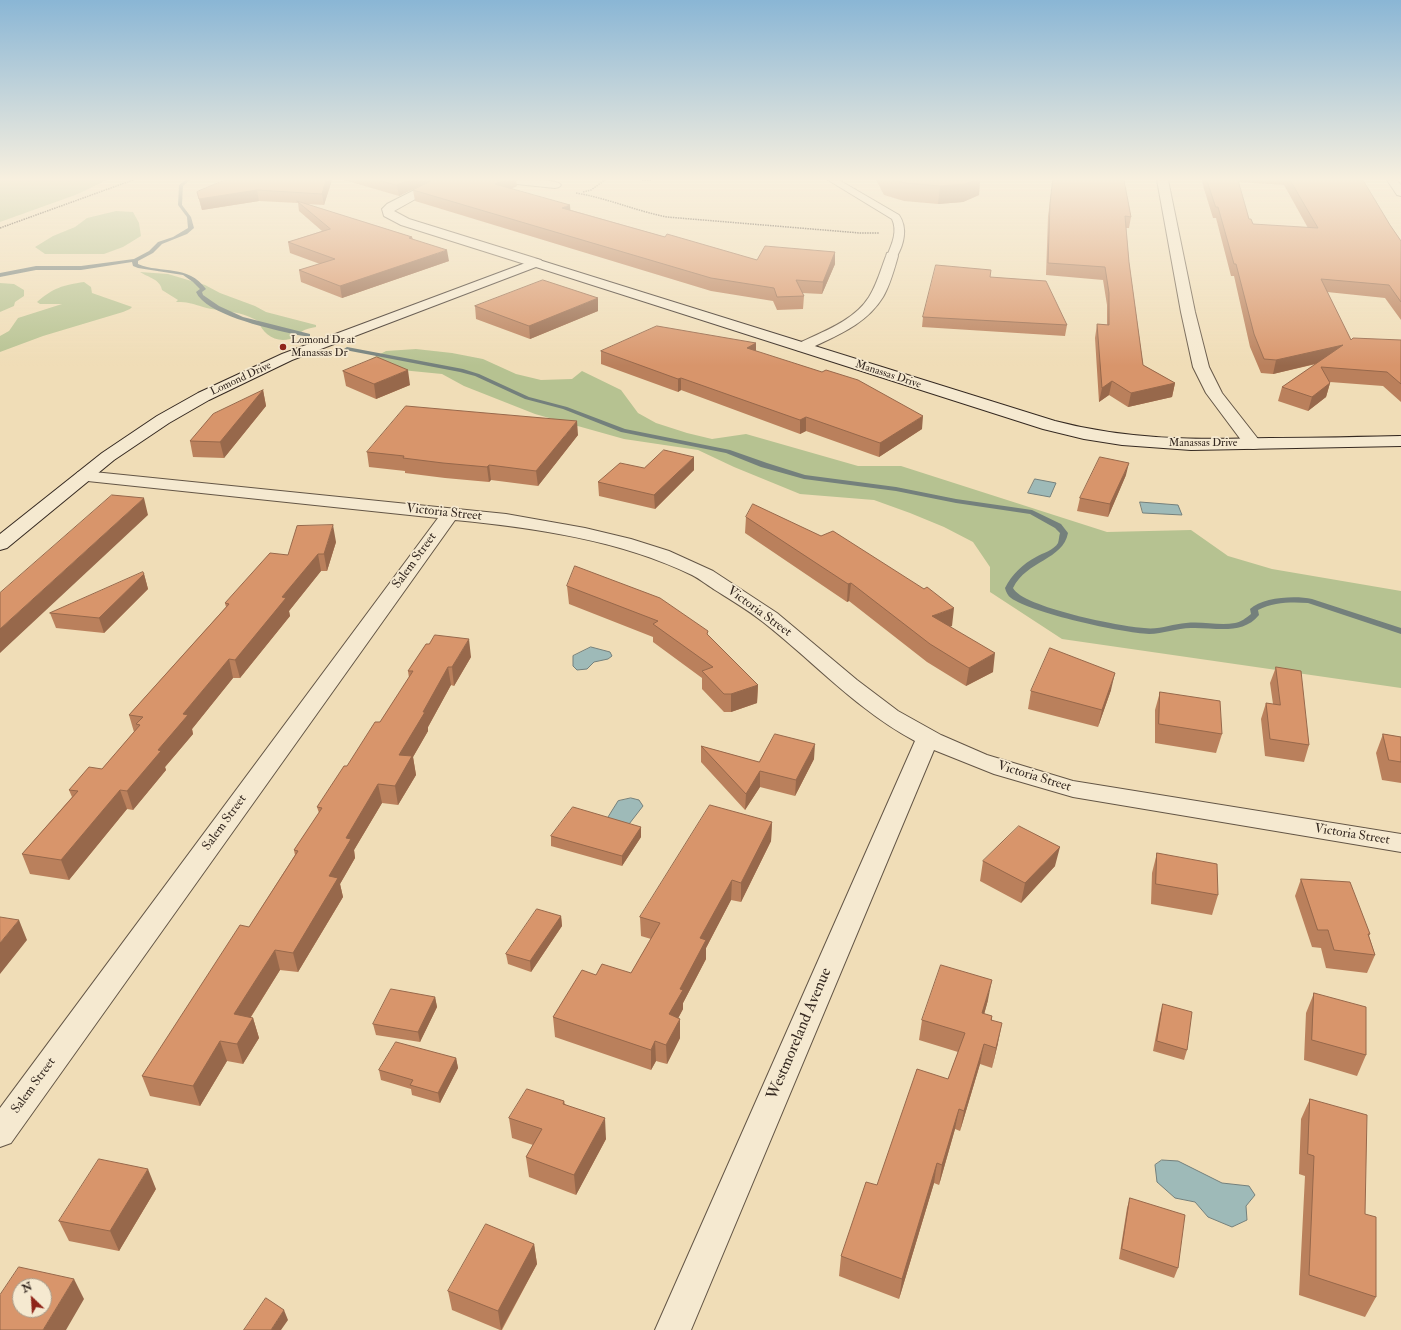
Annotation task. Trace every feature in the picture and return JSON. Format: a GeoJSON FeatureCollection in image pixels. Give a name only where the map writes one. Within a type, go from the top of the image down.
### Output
{"type":"FeatureCollection","features":[{"type":"Feature","properties":{"kind":"street","name":"Manassas Drive"},"geometry":{"type":"LineString","coordinates":[[469,242],[1049,425],[1084,434],[1152,443],[1191,445],[1401,441]]}},
{"type":"Feature","properties":{"kind":"street"},"geometry":{"type":"LineString","coordinates":[[1174,242],[1201,367],[1214,393],[1253,444]]}},
{"type":"Feature","properties":{"kind":"street"},"geometry":{"type":"LineString","coordinates":[[802,347],[842,327],[860,315],[872,304],[877,296],[892,256]]}},
{"type":"Feature","properties":{"kind":"street","name":"Lomond Drive"},"geometry":{"type":"LineString","coordinates":[[0,544],[123,445],[168,417],[250,374],[353,331],[536,263]]}},
{"type":"Feature","properties":{"kind":"street","name":"Victoria Street"},"geometry":{"type":"LineString","coordinates":[[84,476],[519,522],[572,531],[626,545],[701,572],[752,604],[782,626],[848,684],[891,717],[928,738],[993,765],[1030,778],[1073,789],[1401,843]]}},
{"type":"Feature","properties":{"kind":"street","name":"Salem Street"},"geometry":{"type":"LineString","coordinates":[[0,1133],[450,514]]}},
{"type":"Feature","properties":{"kind":"street","name":"Westmoreland Avenue"},"geometry":{"type":"LineString","coordinates":[[673,1330],[928,738]]}},
{"type":"Feature","properties":{"kind":"lane"},"geometry":{"type":"LineString","coordinates":[[892,256],[897,242]]}},
{"type":"Feature","properties":{"kind":"green space"},"geometry":{"type":"Polygon","coordinates":[[[43,242],[131,242],[123,247],[104,254],[45,254],[35,247],[43,242]]]}},
{"type":"Feature","properties":{"kind":"green space"},"geometry":{"type":"Polygon","coordinates":[[[140,272],[168,274],[205,285],[220,293],[255,306],[266,312],[316,325],[316,327],[304,330],[293,338],[279,340],[266,333],[258,321],[250,317],[189,303],[176,302],[178,300],[162,290],[157,281],[140,272]]]}},
{"type":"Feature","properties":{"kind":"green space"},"geometry":{"type":"Polygon","coordinates":[[[84,282],[91,287],[92,293],[132,307],[123,312],[43,336],[0,352],[0,336],[9,331],[18,318],[62,304],[40,304],[37,302],[48,293],[59,288],[70,284],[84,282]]]}},
{"type":"Feature","properties":{"kind":"green space"},"geometry":{"type":"Polygon","coordinates":[[[0,283],[14,284],[24,290],[24,296],[15,302],[14,306],[0,312],[0,283]]]}},
{"type":"Feature","properties":{"kind":"green space"},"geometry":{"type":"Polygon","coordinates":[[[416,349],[452,353],[483,359],[516,374],[541,380],[572,379],[582,371],[621,390],[638,413],[656,423],[687,433],[712,439],[746,434],[858,466],[901,466],[1107,532],[1191,530],[1228,556],[1272,569],[1401,591],[1401,688],[1062,639],[990,592],[990,567],[973,542],[944,527],[874,500],[800,494],[734,467],[698,450],[624,439],[535,414],[464,386],[442,374],[381,368],[369,360],[386,351],[416,349]]]}},
{"type":"Feature","properties":{"kind":"water"},"geometry":{"type":"Polygon","coordinates":[[[1035,479],[1056,483],[1050,497],[1028,493],[1035,479]]]}},
{"type":"Feature","properties":{"kind":"water"},"geometry":{"type":"Polygon","coordinates":[[[1140,502],[1178,505],[1182,515],[1143,513],[1140,502]]]}},
{"type":"Feature","properties":{"kind":"water"},"geometry":{"type":"Polygon","coordinates":[[[591,647],[610,652],[612,656],[608,659],[594,662],[587,669],[577,670],[573,666],[573,656],[591,647]]]}},
{"type":"Feature","properties":{"kind":"water"},"geometry":{"type":"Polygon","coordinates":[[[631,798],[639,800],[643,806],[626,828],[611,827],[608,817],[618,801],[631,798]]]}},
{"type":"Feature","properties":{"kind":"water"},"geometry":{"type":"Polygon","coordinates":[[[1162,1160],[1178,1161],[1222,1183],[1249,1186],[1255,1195],[1246,1206],[1247,1220],[1232,1227],[1208,1217],[1195,1202],[1175,1198],[1157,1182],[1155,1165],[1162,1160]]]}},
{"type":"Feature","properties":{"kind":"building"},"geometry":{"type":"Polygon","coordinates":[[[288,242],[422,242],[447,250],[340,286],[299,270],[335,259],[288,242]]]}},
{"type":"Feature","properties":{"kind":"building"},"geometry":{"type":"Polygon","coordinates":[[[589,242],[695,242],[757,260],[765,246],[835,252],[823,282],[796,280],[804,296],[777,297],[774,288],[711,278],[589,242]]]}},
{"type":"Feature","properties":{"kind":"building"},"geometry":{"type":"Polygon","coordinates":[[[1049,242],[1127,242],[1143,365],[1175,383],[1131,393],[1112,381],[1102,388],[1097,324],[1109,325],[1109,293],[1105,267],[1048,263],[1049,242]]]}},
{"type":"Feature","properties":{"kind":"building"},"geometry":{"type":"Polygon","coordinates":[[[1228,242],[1401,242],[1401,302],[1389,285],[1321,279],[1351,340],[1353,338],[1401,340],[1401,384],[1387,372],[1321,367],[1330,383],[1312,397],[1282,387],[1343,345],[1276,360],[1264,359],[1254,334],[1236,264],[1234,264],[1228,242]]]}},
{"type":"Feature","properties":{"kind":"building"},"geometry":{"type":"Polygon","coordinates":[[[936,265],[991,270],[990,277],[1046,281],[1067,325],[923,317],[936,265]]]}},
{"type":"Feature","properties":{"kind":"building"},"geometry":{"type":"Polygon","coordinates":[[[543,280],[598,298],[529,326],[475,306],[543,280]]]}},
{"type":"Feature","properties":{"kind":"building"},"geometry":{"type":"Polygon","coordinates":[[[657,326],[756,343],[747,348],[822,372],[826,370],[858,380],[923,416],[880,443],[806,417],[800,420],[681,378],[678,379],[601,351],[657,326]]]}},
{"type":"Feature","properties":{"kind":"building"},"geometry":{"type":"Polygon","coordinates":[[[377,357],[408,370],[374,384],[343,371],[377,357]]]}},
{"type":"Feature","properties":{"kind":"building"},"geometry":{"type":"Polygon","coordinates":[[[263,390],[220,442],[190,441],[213,414],[263,390]]]}},
{"type":"Feature","properties":{"kind":"building"},"geometry":{"type":"Polygon","coordinates":[[[406,406],[577,421],[536,471],[489,465],[487,467],[443,463],[403,458],[404,456],[367,452],[406,406]]]}},
{"type":"Feature","properties":{"kind":"building"},"geometry":{"type":"Polygon","coordinates":[[[664,450],[694,457],[654,495],[598,482],[620,463],[644,468],[664,450]]]}},
{"type":"Feature","properties":{"kind":"building"},"geometry":{"type":"Polygon","coordinates":[[[1100,457],[1129,463],[1110,504],[1080,498],[1100,457]]]}},
{"type":"Feature","properties":{"kind":"building"},"geometry":{"type":"Polygon","coordinates":[[[112,495],[144,498],[0,629],[0,593],[112,495]]]}},
{"type":"Feature","properties":{"kind":"building"},"geometry":{"type":"Polygon","coordinates":[[[753,504],[821,536],[833,531],[924,589],[927,587],[954,608],[932,616],[995,653],[969,668],[930,644],[851,583],[848,584],[746,517],[753,504]]]}},
{"type":"Feature","properties":{"kind":"building"},"geometry":{"type":"Polygon","coordinates":[[[333,525],[324,554],[318,554],[282,597],[286,598],[235,660],[229,659],[183,714],[188,715],[158,750],[161,751],[127,791],[120,790],[61,860],[22,854],[78,791],[69,790],[89,767],[102,769],[140,725],[136,724],[143,717],[129,715],[229,604],[225,603],[270,553],[288,555],[297,526],[333,525]]]}},
{"type":"Feature","properties":{"kind":"building"},"geometry":{"type":"Polygon","coordinates":[[[575,566],[660,598],[708,631],[707,634],[758,685],[731,694],[724,694],[702,671],[713,667],[653,624],[658,621],[567,586],[575,566]]]}},
{"type":"Feature","properties":{"kind":"building"},"geometry":{"type":"Polygon","coordinates":[[[143,572],[144,574],[99,618],[50,613],[143,572]]]}},
{"type":"Feature","properties":{"kind":"building"},"geometry":{"type":"Polygon","coordinates":[[[435,635],[469,639],[452,667],[448,667],[423,712],[425,712],[399,755],[412,756],[395,786],[378,784],[346,838],[351,839],[329,876],[338,878],[293,953],[275,950],[234,1014],[253,1018],[237,1044],[220,1041],[193,1086],[142,1076],[240,925],[249,927],[298,851],[294,850],[322,808],[317,807],[344,766],[347,766],[375,722],[380,722],[413,671],[408,671],[426,644],[429,644],[435,635]]]}},
{"type":"Feature","properties":{"kind":"building"},"geometry":{"type":"Polygon","coordinates":[[[1050,648],[1115,673],[1102,710],[1031,691],[1050,648]]]}},
{"type":"Feature","properties":{"kind":"building"},"geometry":{"type":"Polygon","coordinates":[[[1276,667],[1301,671],[1309,745],[1270,739],[1266,703],[1280,705],[1276,667]]]}},
{"type":"Feature","properties":{"kind":"building"},"geometry":{"type":"Polygon","coordinates":[[[1160,692],[1220,701],[1222,734],[1159,724],[1160,692]]]}},
{"type":"Feature","properties":{"kind":"building"},"geometry":{"type":"Polygon","coordinates":[[[775,734],[815,744],[796,780],[760,771],[746,794],[701,746],[759,762],[775,734]]]}},
{"type":"Feature","properties":{"kind":"building"},"geometry":{"type":"Polygon","coordinates":[[[1383,734],[1401,737],[1401,762],[1389,760],[1383,734]]]}},
{"type":"Feature","properties":{"kind":"building"},"geometry":{"type":"Polygon","coordinates":[[[710,805],[772,822],[741,883],[732,880],[700,938],[706,940],[680,989],[683,990],[669,1014],[680,1019],[666,1045],[655,1041],[651,1050],[553,1017],[582,970],[596,975],[602,964],[631,973],[660,923],[640,917],[710,805]]]}},
{"type":"Feature","properties":{"kind":"building"},"geometry":{"type":"Polygon","coordinates":[[[573,807],[641,827],[622,856],[551,836],[573,807]]]}},
{"type":"Feature","properties":{"kind":"building"},"geometry":{"type":"Polygon","coordinates":[[[1019,826],[1060,847],[1025,883],[983,861],[1019,826]]]}},
{"type":"Feature","properties":{"kind":"building"},"geometry":{"type":"Polygon","coordinates":[[[1157,853],[1217,864],[1218,895],[1156,884],[1157,853]]]}},
{"type":"Feature","properties":{"kind":"building"},"geometry":{"type":"Polygon","coordinates":[[[1301,879],[1350,882],[1370,934],[1368,934],[1375,955],[1334,950],[1328,930],[1318,930],[1301,879]]]}},
{"type":"Feature","properties":{"kind":"building"},"geometry":{"type":"Polygon","coordinates":[[[537,909],[561,916],[530,961],[506,954],[537,909]]]}},
{"type":"Feature","properties":{"kind":"building"},"geometry":{"type":"Polygon","coordinates":[[[0,917],[19,920],[0,943],[0,917]]]}},
{"type":"Feature","properties":{"kind":"building"},"geometry":{"type":"Polygon","coordinates":[[[941,965],[992,980],[982,1013],[992,1016],[991,1020],[1002,1023],[996,1048],[984,1044],[964,1111],[959,1109],[942,1165],[937,1163],[902,1279],[841,1256],[866,1182],[877,1185],[917,1069],[948,1079],[965,1033],[922,1020],[941,965]]]}},
{"type":"Feature","properties":{"kind":"building"},"geometry":{"type":"Polygon","coordinates":[[[391,989],[435,997],[418,1032],[373,1024],[391,989]]]}},
{"type":"Feature","properties":{"kind":"building"},"geometry":{"type":"Polygon","coordinates":[[[1314,993],[1366,1007],[1366,1055],[1312,1040],[1314,993]]]}},
{"type":"Feature","properties":{"kind":"building"},"geometry":{"type":"Polygon","coordinates":[[[1163,1004],[1192,1012],[1187,1050],[1157,1041],[1163,1004]]]}},
{"type":"Feature","properties":{"kind":"building"},"geometry":{"type":"Polygon","coordinates":[[[396,1042],[456,1058],[438,1093],[410,1085],[413,1080],[379,1070],[396,1042]]]}},
{"type":"Feature","properties":{"kind":"building"},"geometry":{"type":"Polygon","coordinates":[[[527,1089],[564,1101],[563,1104],[605,1118],[574,1175],[526,1157],[542,1129],[509,1118],[527,1089]]]}},
{"type":"Feature","properties":{"kind":"building"},"geometry":{"type":"Polygon","coordinates":[[[1310,1099],[1367,1115],[1365,1214],[1376,1217],[1376,1297],[1309,1275],[1314,1156],[1308,1154],[1310,1099]]]}},
{"type":"Feature","properties":{"kind":"building"},"geometry":{"type":"Polygon","coordinates":[[[99,1159],[148,1169],[110,1231],[59,1221],[99,1159]]]}},
{"type":"Feature","properties":{"kind":"building"},"geometry":{"type":"Polygon","coordinates":[[[1130,1198],[1185,1215],[1178,1268],[1122,1249],[1130,1198]]]}},
{"type":"Feature","properties":{"kind":"building"},"geometry":{"type":"Polygon","coordinates":[[[486,1224],[534,1244],[498,1311],[448,1291],[486,1224]]]}},
{"type":"Feature","properties":{"kind":"building"},"geometry":{"type":"Polygon","coordinates":[[[19,1267],[74,1279],[52,1315],[52,1278],[12,1278],[12,1318],[50,1318],[43,1330],[0,1330],[0,1295],[19,1267]]]}},
{"type":"Feature","properties":{"kind":"building"},"geometry":{"type":"Polygon","coordinates":[[[266,1298],[284,1310],[271,1330],[244,1330],[266,1298]]]}},
{"type":"Feature","properties":{"kind":"waterway"},"geometry":{"type":"LineString","coordinates":[[135,260],[151,252],[163,242]]}},
{"type":"Feature","properties":{"kind":"waterway"},"geometry":{"type":"LineString","coordinates":[[0,275],[36,268],[81,268],[135,260]]}},
{"type":"Feature","properties":{"kind":"waterway"},"geometry":{"type":"LineString","coordinates":[[135,260],[135,265],[140,267],[184,274],[197,282],[203,289],[199,292],[201,296],[228,313],[255,323],[308,335]]}},
{"type":"Feature","properties":{"kind":"waterway"},"geometry":{"type":"LineString","coordinates":[[347,349],[461,370],[477,375],[527,398],[565,408],[623,431],[728,451],[764,465],[804,477],[896,489],[956,501],[1032,512],[1058,526],[1064,533],[1062,541],[1061,544],[1051,553],[1026,567],[1014,579],[1009,589],[1014,596],[1023,601],[1076,618],[1116,627],[1144,631],[1156,631],[1192,625],[1226,627],[1248,621],[1255,615],[1254,609],[1267,603],[1281,600],[1295,600],[1309,601],[1401,631]]}},
{"type":"Feature","properties":{"kind":"place","name":"Lomond Dr at Manassas Dr"},"geometry":{"type":"Point","coordinates":[283,347]}}]}
